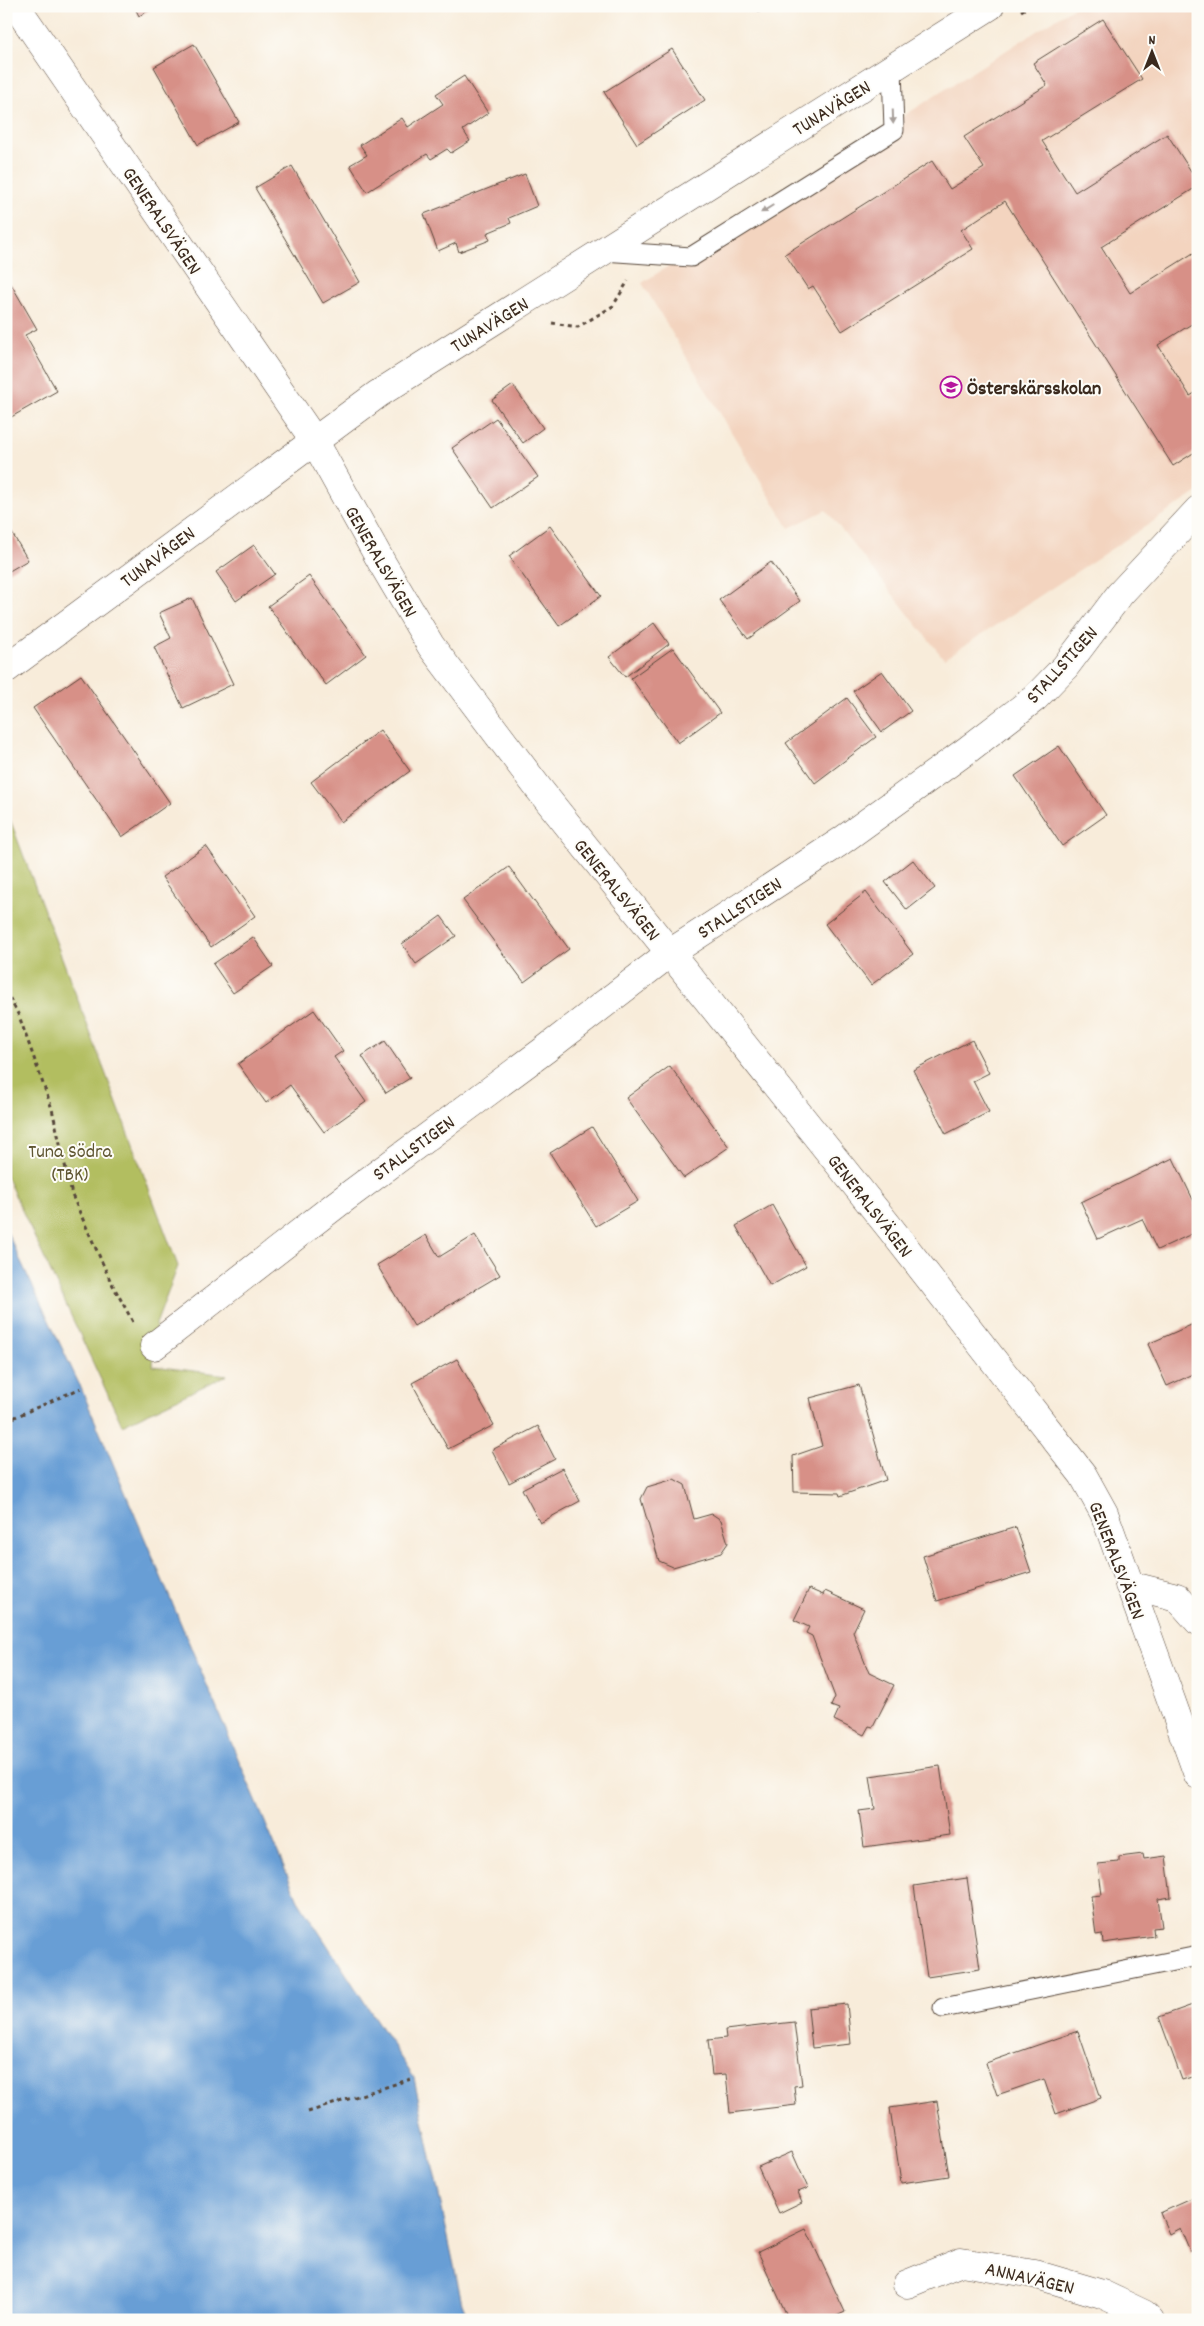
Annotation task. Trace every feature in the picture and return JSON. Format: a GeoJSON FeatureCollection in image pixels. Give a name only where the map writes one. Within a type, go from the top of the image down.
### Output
{"type":"FeatureCollection","features":[{"type":"Feature","properties":{"kind":"street","name":"GENERALSVÄGEN"},"geometry":{"type":"LineString","coordinates":[[16,6],[314,440],[382,563],[431,646],[539,789],[890,1228],[1083,1475],[1104,1513],[1198,1775]]}},
{"type":"Feature","properties":{"kind":"street","name":"TUNAVÄGEN"},"geometry":{"type":"LineString","coordinates":[[6,668],[378,394],[892,68],[1001,11]]}},
{"type":"Feature","properties":{"kind":"street","name":"STALLSTIGEN"},"geometry":{"type":"LineString","coordinates":[[154,1346],[337,1204],[546,1049],[670,953],[840,842],[966,751],[1035,698],[1065,667],[1120,594],[1198,510]]}},
{"type":"Feature","properties":{"kind":"street"},"geometry":{"type":"LineString","coordinates":[[1129,1585],[1177,1597],[1198,1621]]}},
{"type":"Feature","properties":{"kind":"street","name":"ANNAVÄGEN"},"geometry":{"type":"LineString","coordinates":[[907,2284],[961,2262],[1034,2274],[1093,2292],[1144,2314],[1150,2320]]}},
{"type":"Feature","properties":{"kind":"lane"},"geometry":{"type":"LineString","coordinates":[[603,251],[691,257],[894,130],[892,68]]}},
{"type":"Feature","properties":{"kind":"lane"},"geometry":{"type":"LineString","coordinates":[[943,2008],[1198,1956]]}},
{"type":"Feature","properties":{"kind":"path"},"geometry":{"type":"LineString","coordinates":[[1001,11],[1029,6]]}},
{"type":"Feature","properties":{"kind":"path"},"geometry":{"type":"LineString","coordinates":[[543,322],[578,327],[613,306],[646,254]]}},
{"type":"Feature","properties":{"kind":"path"},"geometry":{"type":"LineString","coordinates":[[6,991],[19,1016],[52,1109],[72,1195],[110,1280],[146,1346],[154,1346]]}},
{"type":"Feature","properties":{"kind":"path"},"geometry":{"type":"LineString","coordinates":[[6,1421],[81,1388]]}},
{"type":"Feature","properties":{"kind":"path"},"geometry":{"type":"LineString","coordinates":[[308,2112],[414,2078]]}},
{"type":"Feature","properties":{"kind":"shaded area","name":"Österskärsskolan"},"geometry":{"type":"Polygon","coordinates":[[[1076,6],[1198,6],[1198,492],[944,659],[826,510],[789,528],[642,283],[1076,6]]]}},
{"type":"Feature","properties":{"kind":"green space","name":"Tuna Södra (TBK)"},"geometry":{"type":"Polygon","coordinates":[[[6,809],[178,1266],[156,1324],[153,1366],[227,1375],[122,1425],[6,1176],[6,809]]]}},
{"type":"Feature","properties":{"kind":"water"},"geometry":{"type":"Polygon","coordinates":[[[6,1230],[81,1388],[298,1900],[414,2078],[462,2303],[469,2320],[6,2320],[6,1230]]]}},
{"type":"Feature","properties":{"kind":"building"},"geometry":{"type":"Polygon","coordinates":[[[134,6],[156,6],[139,16],[134,6]]]}},
{"type":"Feature","properties":{"kind":"building"},"geometry":{"type":"Polygon","coordinates":[[[757,6],[773,6],[759,12],[757,6]]]}},
{"type":"Feature","properties":{"kind":"building"},"geometry":{"type":"Polygon","coordinates":[[[1103,19],[1142,79],[1042,141],[1075,192],[1167,134],[1198,182],[1198,186],[1101,247],[1130,293],[1198,250],[1198,320],[1158,345],[1190,396],[1198,391],[1198,450],[1173,466],[1005,201],[961,230],[973,249],[842,331],[813,286],[808,289],[785,254],[932,161],[950,189],[984,168],[964,137],[1047,85],[1033,63],[1103,19]]]}},
{"type":"Feature","properties":{"kind":"building"},"geometry":{"type":"Polygon","coordinates":[[[194,44],[239,122],[198,145],[154,67],[194,44]]]}},
{"type":"Feature","properties":{"kind":"building"},"geometry":{"type":"Polygon","coordinates":[[[672,49],[705,100],[637,144],[604,92],[672,49]]]}},
{"type":"Feature","properties":{"kind":"building"},"geometry":{"type":"Polygon","coordinates":[[[464,76],[488,113],[463,130],[470,141],[451,153],[447,149],[431,159],[427,154],[367,192],[350,165],[367,155],[360,145],[402,118],[408,127],[443,104],[436,94],[464,76]]]}},
{"type":"Feature","properties":{"kind":"building"},"geometry":{"type":"Polygon","coordinates":[[[292,166],[360,282],[323,303],[255,188],[292,166]]]}},
{"type":"Feature","properties":{"kind":"building"},"geometry":{"type":"Polygon","coordinates":[[[525,174],[537,206],[509,218],[511,223],[487,233],[490,240],[459,252],[456,243],[438,251],[424,214],[525,174]]]}},
{"type":"Feature","properties":{"kind":"building"},"geometry":{"type":"Polygon","coordinates":[[[11,284],[37,329],[25,335],[57,391],[6,420],[6,287],[11,284]]]}},
{"type":"Feature","properties":{"kind":"building"},"geometry":{"type":"Polygon","coordinates":[[[513,385],[543,428],[523,443],[492,400],[513,385]]]}},
{"type":"Feature","properties":{"kind":"building"},"geometry":{"type":"Polygon","coordinates":[[[496,418],[538,477],[493,508],[452,448],[496,418]]]}},
{"type":"Feature","properties":{"kind":"building"},"geometry":{"type":"Polygon","coordinates":[[[6,523],[28,560],[6,573],[6,523]]]}},
{"type":"Feature","properties":{"kind":"building"},"geometry":{"type":"Polygon","coordinates":[[[550,526],[601,596],[559,626],[509,556],[550,526]]]}},
{"type":"Feature","properties":{"kind":"building"},"geometry":{"type":"Polygon","coordinates":[[[254,545],[275,574],[236,601],[216,572],[254,545]]]}},
{"type":"Feature","properties":{"kind":"building"},"geometry":{"type":"Polygon","coordinates":[[[771,562],[800,601],[748,639],[719,600],[771,562]]]}},
{"type":"Feature","properties":{"kind":"building"},"geometry":{"type":"Polygon","coordinates":[[[309,576],[366,655],[326,685],[268,606],[309,576]]]}},
{"type":"Feature","properties":{"kind":"building"},"geometry":{"type":"Polygon","coordinates":[[[192,598],[233,684],[183,708],[154,647],[171,638],[159,613],[192,598]]]}},
{"type":"Feature","properties":{"kind":"building"},"geometry":{"type":"Polygon","coordinates":[[[654,623],[669,644],[625,677],[609,657],[654,623]]]}},
{"type":"Feature","properties":{"kind":"building"},"geometry":{"type":"Polygon","coordinates":[[[673,648],[720,713],[678,743],[631,678],[673,648]]]}},
{"type":"Feature","properties":{"kind":"building"},"geometry":{"type":"Polygon","coordinates":[[[882,671],[911,711],[882,732],[853,691],[882,671]]]}},
{"type":"Feature","properties":{"kind":"building"},"geometry":{"type":"Polygon","coordinates":[[[81,675],[170,803],[122,837],[33,708],[81,675]]]}},
{"type":"Feature","properties":{"kind":"building"},"geometry":{"type":"Polygon","coordinates":[[[847,698],[876,737],[815,783],[786,743],[847,698]]]}},
{"type":"Feature","properties":{"kind":"building"},"geometry":{"type":"Polygon","coordinates":[[[380,730],[410,771],[341,822],[311,782],[380,730]]]}},
{"type":"Feature","properties":{"kind":"building"},"geometry":{"type":"Polygon","coordinates":[[[1059,746],[1106,815],[1062,846],[1015,776],[1059,746]]]}},
{"type":"Feature","properties":{"kind":"building"},"geometry":{"type":"Polygon","coordinates":[[[206,846],[255,916],[211,947],[162,877],[206,846]]]}},
{"type":"Feature","properties":{"kind":"building"},"geometry":{"type":"Polygon","coordinates":[[[913,860],[935,888],[907,910],[885,882],[913,860]]]}},
{"type":"Feature","properties":{"kind":"building"},"geometry":{"type":"Polygon","coordinates":[[[509,867],[569,949],[524,982],[463,900],[509,867]]]}},
{"type":"Feature","properties":{"kind":"building"},"geometry":{"type":"Polygon","coordinates":[[[866,892],[913,954],[871,985],[825,924],[866,892]]]}},
{"type":"Feature","properties":{"kind":"building"},"geometry":{"type":"Polygon","coordinates":[[[441,916],[456,936],[416,964],[402,944],[441,916]]]}},
{"type":"Feature","properties":{"kind":"building"},"geometry":{"type":"Polygon","coordinates":[[[253,937],[273,966],[233,993],[213,964],[253,937]]]}},
{"type":"Feature","properties":{"kind":"building"},"geometry":{"type":"Polygon","coordinates":[[[314,1010],[343,1051],[334,1057],[366,1102],[324,1132],[290,1085],[266,1103],[238,1064],[314,1010]]]}},
{"type":"Feature","properties":{"kind":"building"},"geometry":{"type":"Polygon","coordinates":[[[972,1040],[989,1073],[973,1081],[989,1112],[946,1134],[913,1070],[972,1040]]]}},
{"type":"Feature","properties":{"kind":"building"},"geometry":{"type":"Polygon","coordinates":[[[385,1041],[410,1078],[386,1093],[362,1056],[385,1041]]]}},
{"type":"Feature","properties":{"kind":"building"},"geometry":{"type":"Polygon","coordinates":[[[670,1066],[729,1147],[684,1178],[626,1098],[670,1066]]]}},
{"type":"Feature","properties":{"kind":"building"},"geometry":{"type":"Polygon","coordinates":[[[592,1127],[638,1201],[596,1226],[550,1153],[592,1127]]]}},
{"type":"Feature","properties":{"kind":"building"},"geometry":{"type":"Polygon","coordinates":[[[1173,1158],[1198,1210],[1198,1231],[1157,1250],[1142,1219],[1098,1239],[1081,1202],[1173,1158]]]}},
{"type":"Feature","properties":{"kind":"building"},"geometry":{"type":"Polygon","coordinates":[[[772,1205],[806,1266],[770,1286],[736,1226],[772,1205]]]}},
{"type":"Feature","properties":{"kind":"building"},"geometry":{"type":"Polygon","coordinates":[[[426,1235],[439,1257],[475,1235],[500,1275],[414,1326],[377,1265],[426,1235]]]}},
{"type":"Feature","properties":{"kind":"building"},"geometry":{"type":"Polygon","coordinates":[[[1198,1322],[1198,1372],[1167,1386],[1148,1344],[1198,1322]]]}},
{"type":"Feature","properties":{"kind":"building"},"geometry":{"type":"Polygon","coordinates":[[[457,1359],[494,1425],[448,1449],[412,1383],[457,1359]]]}},
{"type":"Feature","properties":{"kind":"building"},"geometry":{"type":"Polygon","coordinates":[[[859,1385],[886,1480],[840,1496],[839,1493],[794,1492],[793,1456],[822,1446],[810,1398],[859,1385]]]}},
{"type":"Feature","properties":{"kind":"building"},"geometry":{"type":"Polygon","coordinates":[[[538,1426],[555,1459],[509,1483],[492,1450],[538,1426]]]}},
{"type":"Feature","properties":{"kind":"building"},"geometry":{"type":"Polygon","coordinates":[[[562,1468],[580,1501],[540,1523],[522,1489],[562,1468]]]}},
{"type":"Feature","properties":{"kind":"building"},"geometry":{"type":"Polygon","coordinates":[[[674,1479],[685,1485],[694,1519],[712,1514],[721,1520],[728,1543],[721,1553],[673,1567],[659,1561],[641,1499],[647,1487],[674,1479]]]}},
{"type":"Feature","properties":{"kind":"building"},"geometry":{"type":"Polygon","coordinates":[[[1016,1527],[1031,1572],[937,1601],[923,1556],[1016,1527]]]}},
{"type":"Feature","properties":{"kind":"building"},"geometry":{"type":"Polygon","coordinates":[[[809,1589],[823,1595],[825,1591],[864,1609],[853,1632],[869,1673],[894,1685],[873,1727],[869,1726],[864,1735],[834,1720],[839,1709],[831,1706],[835,1697],[812,1636],[806,1633],[809,1627],[794,1620],[809,1589]]]}},
{"type":"Feature","properties":{"kind":"building"},"geometry":{"type":"Polygon","coordinates":[[[940,1766],[950,1835],[864,1847],[859,1811],[875,1809],[870,1776],[940,1766]]]}},
{"type":"Feature","properties":{"kind":"building"},"geometry":{"type":"Polygon","coordinates":[[[1143,1854],[1144,1859],[1166,1856],[1171,1897],[1158,1899],[1162,1927],[1153,1928],[1154,1936],[1103,1943],[1102,1934],[1096,1935],[1091,1896],[1102,1895],[1098,1864],[1119,1862],[1119,1857],[1143,1854]]]}},
{"type":"Feature","properties":{"kind":"building"},"geometry":{"type":"Polygon","coordinates":[[[967,1878],[980,1969],[927,1977],[914,1886],[967,1878]]]}},
{"type":"Feature","properties":{"kind":"building"},"geometry":{"type":"Polygon","coordinates":[[[1198,2003],[1198,2075],[1182,2080],[1159,2017],[1198,2003]]]}},
{"type":"Feature","properties":{"kind":"building"},"geometry":{"type":"Polygon","coordinates":[[[847,2004],[851,2044],[812,2048],[808,2008],[847,2004]]]}},
{"type":"Feature","properties":{"kind":"building"},"geometry":{"type":"Polygon","coordinates":[[[794,2022],[802,2085],[794,2086],[796,2105],[730,2113],[726,2074],[712,2075],[708,2040],[726,2038],[725,2030],[794,2022]]]}},
{"type":"Feature","properties":{"kind":"building"},"geometry":{"type":"Polygon","coordinates":[[[1078,2031],[1101,2098],[1056,2114],[1044,2079],[997,2095],[986,2063],[1078,2031]]]}},
{"type":"Feature","properties":{"kind":"building"},"geometry":{"type":"Polygon","coordinates":[[[937,2101],[949,2176],[901,2183],[890,2108],[937,2101]]]}},
{"type":"Feature","properties":{"kind":"building"},"geometry":{"type":"Polygon","coordinates":[[[792,2152],[808,2188],[798,2192],[802,2202],[779,2213],[758,2167],[792,2152]]]}},
{"type":"Feature","properties":{"kind":"building"},"geometry":{"type":"Polygon","coordinates":[[[1198,2196],[1198,2252],[1196,2249],[1190,2252],[1180,2228],[1169,2234],[1160,2213],[1198,2196]]]}},
{"type":"Feature","properties":{"kind":"building"},"geometry":{"type":"Polygon","coordinates":[[[806,2229],[845,2312],[828,2320],[789,2320],[758,2252],[806,2229]]]}},
{"type":"Feature","properties":{"kind":"place","name":"Österskärsskolan"},"geometry":{"type":"Point","coordinates":[951,387]}}]}
